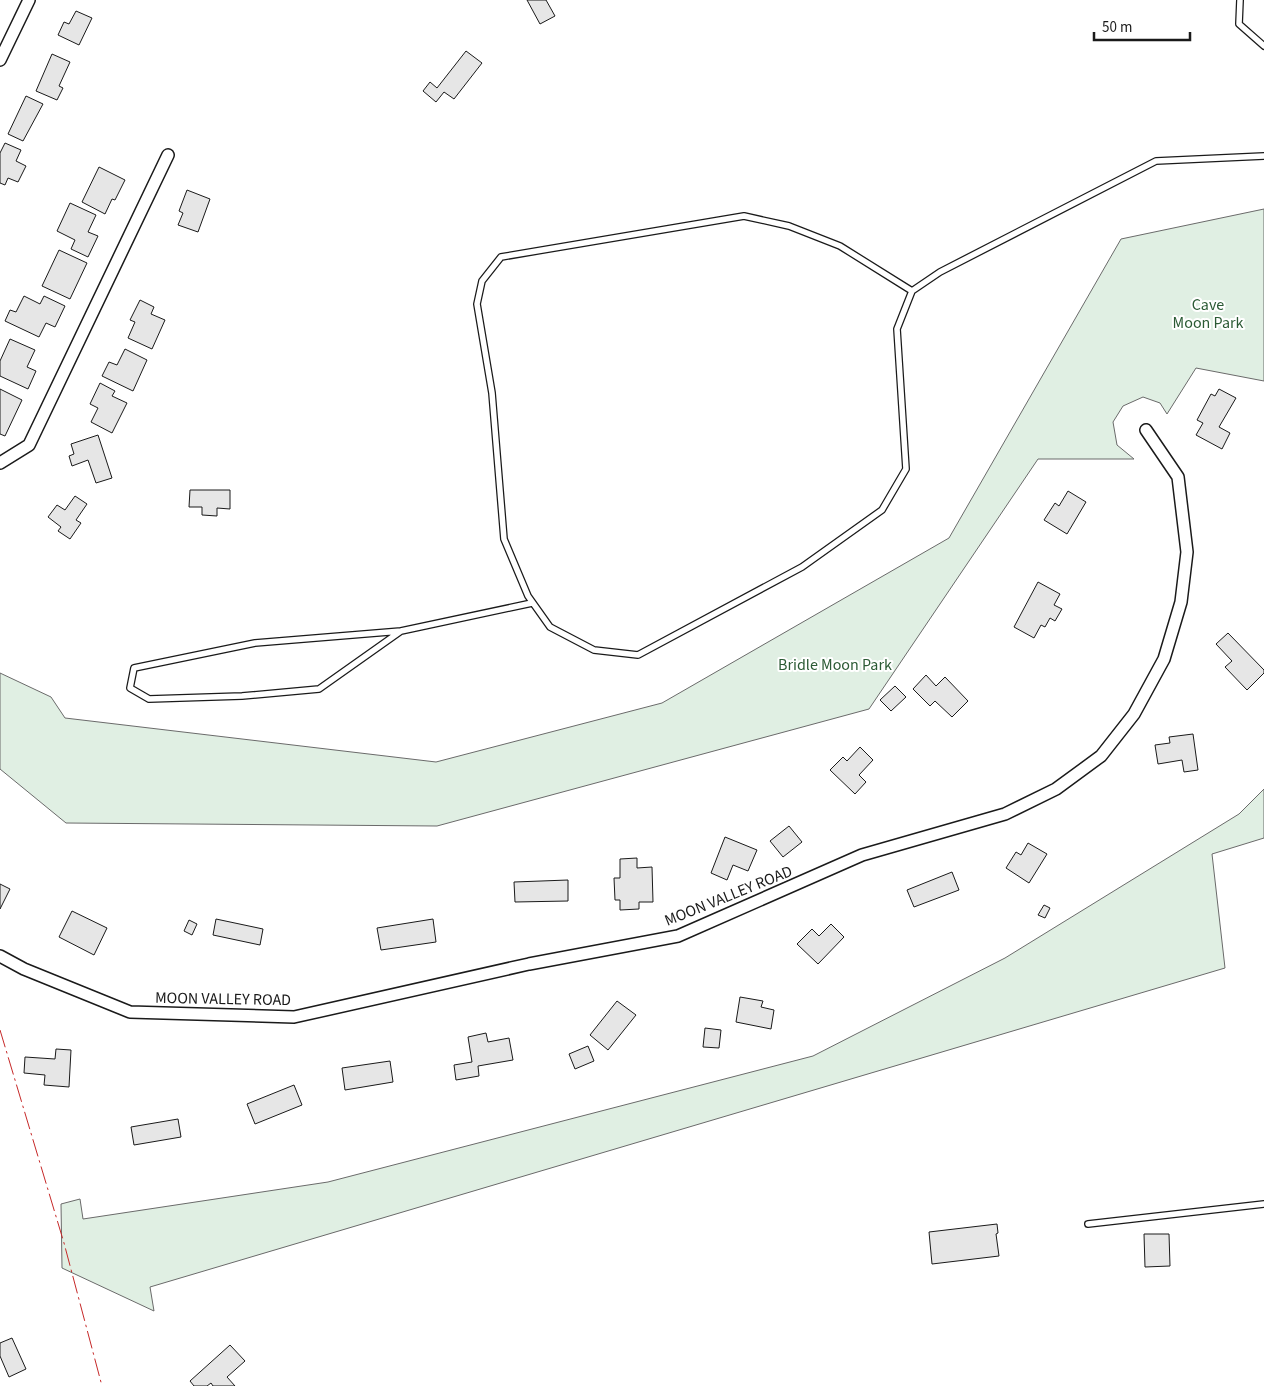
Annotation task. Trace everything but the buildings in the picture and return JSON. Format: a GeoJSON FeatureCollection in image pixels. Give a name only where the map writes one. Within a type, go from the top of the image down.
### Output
{"type":"FeatureCollection","features":[{"type":"Feature","properties":{"kind":"street"},"geometry":{"type":"LineString","coordinates":[[0,60],[29,0]]}},
{"type":"Feature","properties":{"kind":"street"},"geometry":{"type":"LineString","coordinates":[[0,463],[29,445],[168,155]]}},
{"type":"Feature","properties":{"kind":"street","name":"MOON VALLEY ROAD"},"geometry":{"type":"LineString","coordinates":[[0,956],[24,969],[130,1012],[294,1017],[529,964],[678,936],[862,855],[1005,814],[1056,789],[1101,756],[1134,714],[1164,659],[1181,602],[1187,552],[1178,477],[1146,430]]}},
{"type":"Feature","properties":{"kind":"lane"},"geometry":{"type":"LineString","coordinates":[[1240,0],[1239,24],[1264,46]]}},
{"type":"Feature","properties":{"kind":"lane"},"geometry":{"type":"LineString","coordinates":[[912,291],[840,246],[789,226],[744,216],[501,257],[482,281],[477,304],[492,393],[504,539],[528,596],[550,627],[594,650],[638,655],[802,567],[882,510],[906,469],[897,329],[912,291],[940,272],[1156,162],[1264,156]]}},
{"type":"Feature","properties":{"kind":"lane"},"geometry":{"type":"LineString","coordinates":[[401,631],[319,689],[242,696],[149,699],[130,688],[134,668],[236,646],[401,631],[532,603]]}},
{"type":"Feature","properties":{"kind":"lane"},"geometry":{"type":"LineString","coordinates":[[1088,1224],[1264,1204]]}},
{"type":"Feature","properties":{"kind":"green space","name":"Bridle Moon Park"},"geometry":{"type":"Polygon","coordinates":[[[1264,209],[1264,381],[1196,368],[1167,414],[1160,403],[1143,397],[1123,406],[1113,422],[1117,445],[1134,459],[1038,459],[869,709],[437,826],[66,823],[0,769],[0,673],[51,697],[65,718],[436,762],[662,703],[949,538],[1121,239],[1264,209]]]}},
{"type":"Feature","properties":{"kind":"green space"},"geometry":{"type":"Polygon","coordinates":[[[1264,789],[1264,838],[1212,854],[1225,968],[150,1287],[154,1311],[62,1268],[61,1204],[80,1199],[83,1219],[328,1182],[813,1056],[1005,958],[1239,814],[1264,789]]]}},
{"type":"Feature","properties":{"kind":"power"},"geometry":{"type":"LineString","coordinates":[[0,1030],[64,1243],[102,1386]]}},
{"type":"Feature","properties":{"kind":"park label","name":"Cave Moon Park"},"geometry":{"type":"Point","coordinates":[1208,313]}}]}
